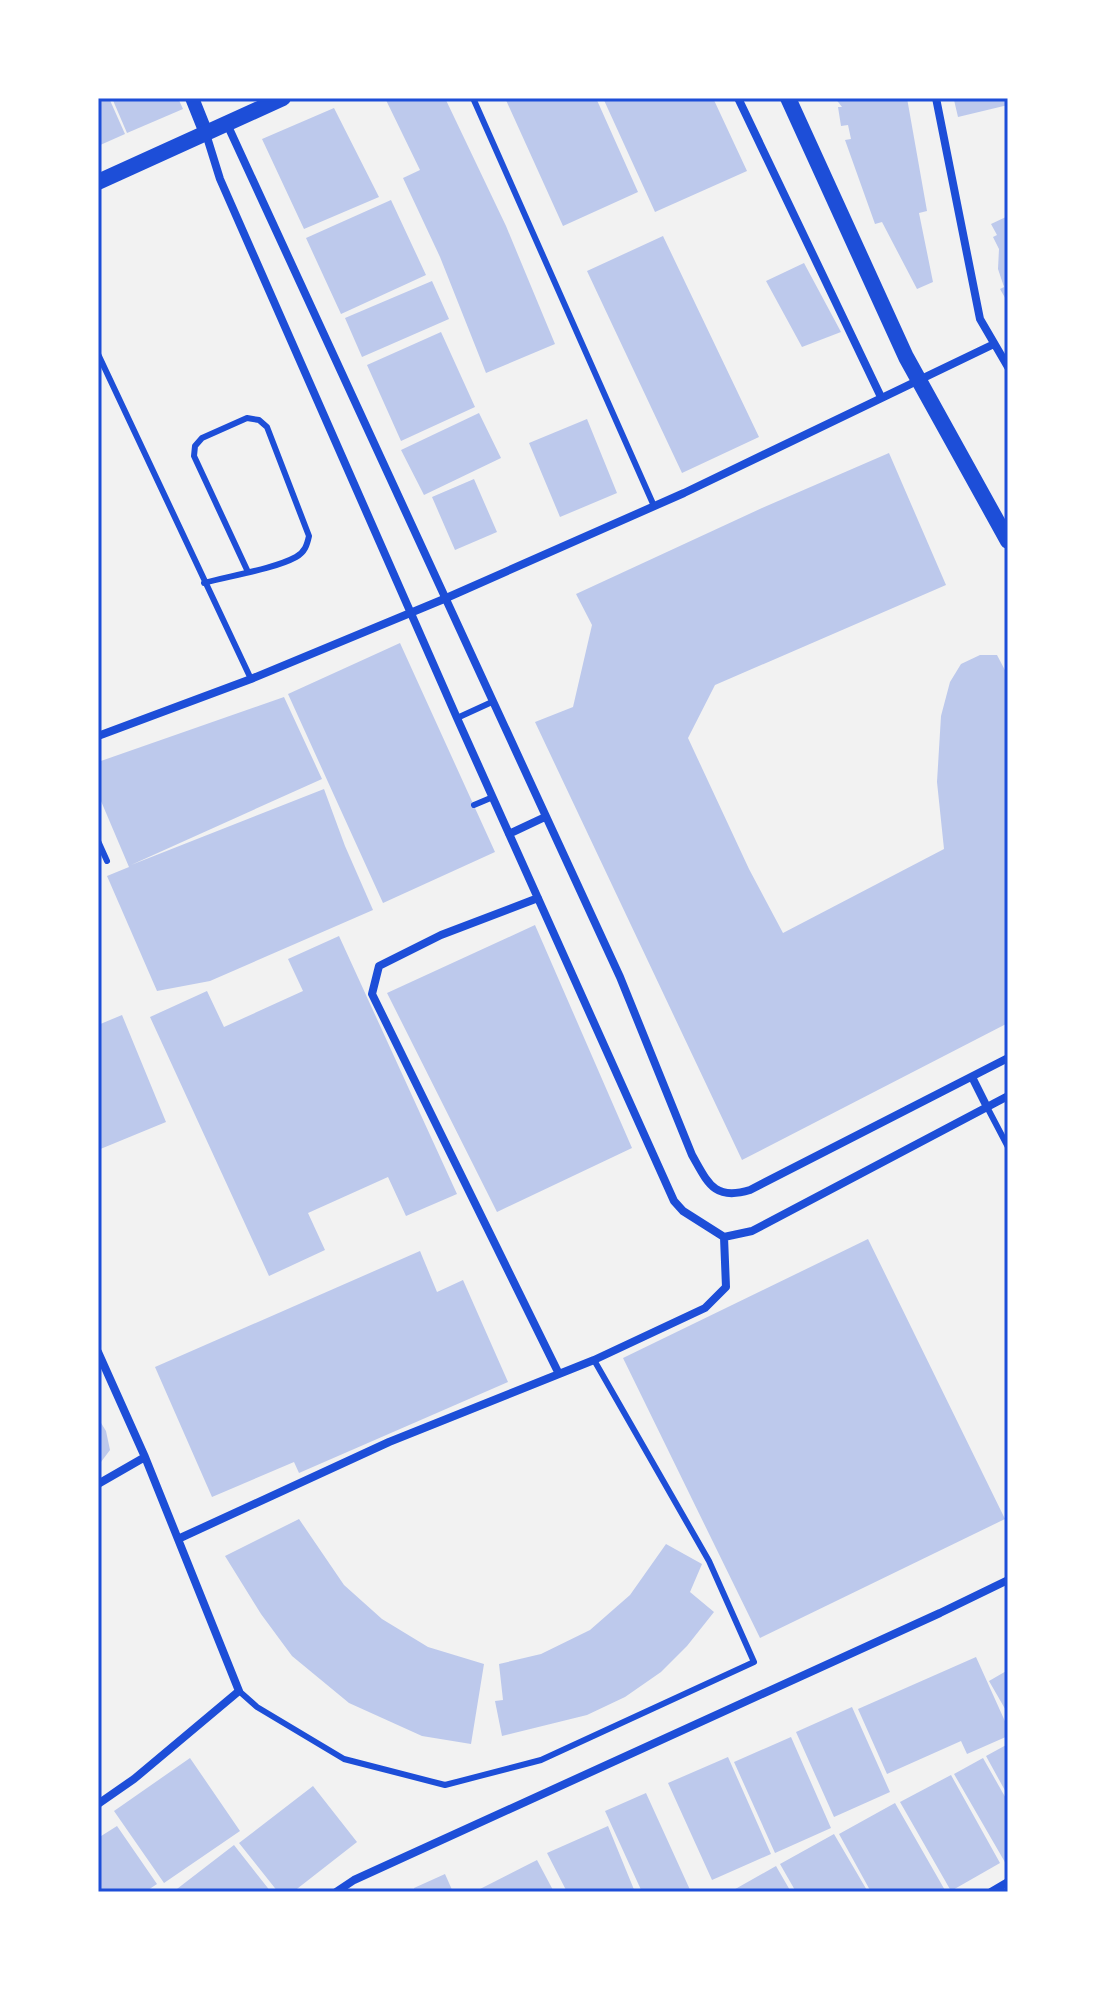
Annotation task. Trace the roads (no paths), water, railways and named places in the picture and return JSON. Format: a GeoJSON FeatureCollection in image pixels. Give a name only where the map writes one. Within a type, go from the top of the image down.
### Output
{"type":"FeatureCollection","features":[{"type":"Feature","properties":{"kind":"main road"},"geometry":{"type":"LineString","coordinates":[[98,182],[283,98]]}},
{"type":"Feature","properties":{"kind":"main road"},"geometry":{"type":"LineString","coordinates":[[788,98],[918,380],[1008,541]]}},
{"type":"Feature","properties":{"kind":"street"},"geometry":{"type":"LineString","coordinates":[[192,98],[220,179],[410,613],[668,1191],[683,1211],[724,1237],[752,1231],[1008,1096]]}},
{"type":"Feature","properties":{"kind":"street"},"geometry":{"type":"LineString","coordinates":[[738,98],[881,397]]}},
{"type":"Feature","properties":{"kind":"street"},"geometry":{"type":"LineString","coordinates":[[936,98],[980,319],[1008,367]]}},
{"type":"Feature","properties":{"kind":"street"},"geometry":{"type":"LineString","coordinates":[[227,123],[620,977],[692,1155],[715,1189],[733,1195],[750,1190],[1008,1058]]}},
{"type":"Feature","properties":{"kind":"street"},"geometry":{"type":"LineString","coordinates":[[98,736],[251,679],[444,599],[654,506],[994,344]]}},
{"type":"Feature","properties":{"kind":"street"},"geometry":{"type":"LineString","coordinates":[[509,834],[545,817]]}},
{"type":"Feature","properties":{"kind":"street"},"geometry":{"type":"LineString","coordinates":[[538,898],[441,935],[379,966],[372,994],[559,1374]]}},
{"type":"Feature","properties":{"kind":"street"},"geometry":{"type":"LineString","coordinates":[[972,1077],[987,1107]]}},
{"type":"Feature","properties":{"kind":"street"},"geometry":{"type":"LineString","coordinates":[[178,1539],[389,1442],[594,1360],[705,1308],[726,1287],[724,1237]]}},
{"type":"Feature","properties":{"kind":"street"},"geometry":{"type":"LineString","coordinates":[[98,1352],[145,1457],[239,1691],[134,1779],[98,1804]]}},
{"type":"Feature","properties":{"kind":"street"},"geometry":{"type":"LineString","coordinates":[[98,1484],[145,1457]]}},
{"type":"Feature","properties":{"kind":"street"},"geometry":{"type":"LineString","coordinates":[[336,1892],[354,1880],[1008,1580]]}},
{"type":"Feature","properties":{"kind":"street"},"geometry":{"type":"LineString","coordinates":[[991,1892],[1008,1882]]}},
{"type":"Feature","properties":{"kind":"lane"},"geometry":{"type":"LineString","coordinates":[[473,98],[654,506]]}},
{"type":"Feature","properties":{"kind":"lane"},"geometry":{"type":"LineString","coordinates":[[98,354],[251,679]]}},
{"type":"Feature","properties":{"kind":"lane"},"geometry":{"type":"LineString","coordinates":[[204,583],[248,572],[296,557],[305,549],[309,536],[267,427],[259,420],[247,418],[202,438],[195,446],[194,456],[248,572]]}},
{"type":"Feature","properties":{"kind":"lane"},"geometry":{"type":"LineString","coordinates":[[457,718],[492,702]]}},
{"type":"Feature","properties":{"kind":"lane"},"geometry":{"type":"LineString","coordinates":[[474,805],[493,797]]}},
{"type":"Feature","properties":{"kind":"lane"},"geometry":{"type":"LineString","coordinates":[[98,841],[107,861]]}},
{"type":"Feature","properties":{"kind":"lane"},"geometry":{"type":"LineString","coordinates":[[987,1107],[1008,1147]]}},
{"type":"Feature","properties":{"kind":"lane"},"geometry":{"type":"LineString","coordinates":[[239,1691],[257,1707],[344,1759],[445,1785],[541,1760],[754,1662],[709,1561],[594,1360]]}}]}
